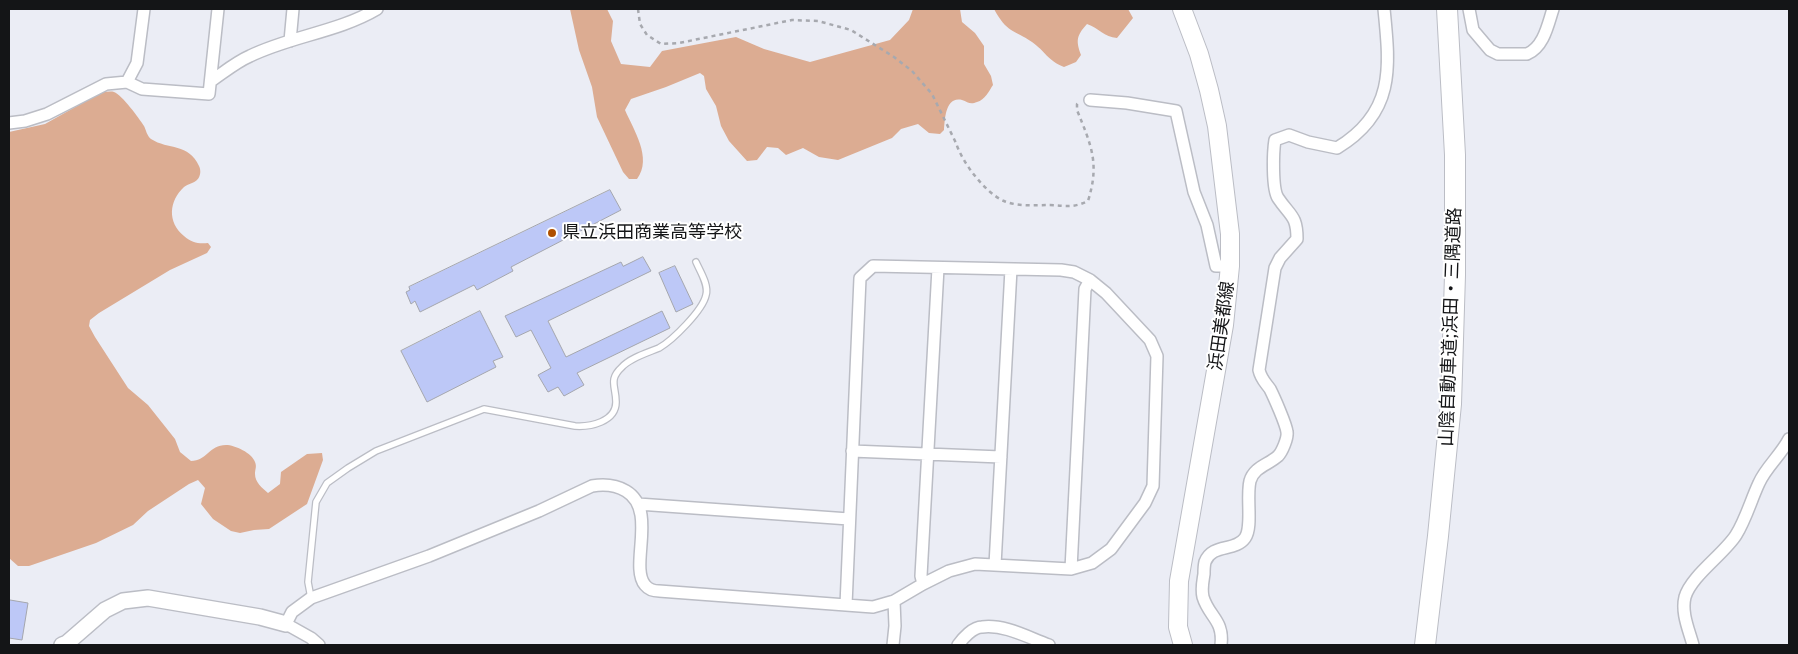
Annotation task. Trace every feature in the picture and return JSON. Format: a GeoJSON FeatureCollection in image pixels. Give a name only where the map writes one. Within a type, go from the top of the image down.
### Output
{"type":"FeatureCollection","features":[{"type":"Feature","properties":{"kind":"highway","name":"山陰自動車道;浜田・三隅道路"},"geometry":{"type":"LineString","coordinates":[[1425,645],[1439,527],[1451,394],[1455,275],[1455,155],[1447,9]]}},
{"type":"Feature","properties":{"kind":"main road","name":"浜田美都線"},"geometry":{"type":"LineString","coordinates":[[1182,9],[1210,90],[1217,126],[1230,234],[1230,266],[1224,325],[1179,581],[1178,627],[1183,645]]}},
{"type":"Feature","properties":{"kind":"street"},"geometry":{"type":"LineString","coordinates":[[128,82],[137,62],[144,9]]}},
{"type":"Feature","properties":{"kind":"street"},"geometry":{"type":"LineString","coordinates":[[9,123],[26,121],[47,114],[106,84],[128,82],[142,89],[209,94],[218,9]]}},
{"type":"Feature","properties":{"kind":"street"},"geometry":{"type":"LineString","coordinates":[[290,41],[293,9]]}},
{"type":"Feature","properties":{"kind":"street"},"geometry":{"type":"LineString","coordinates":[[1221,645],[1222,633],[1203,598],[1202,588],[1205,562],[1212,553],[1219,549],[1238,545],[1246,537],[1250,526],[1248,497],[1251,480],[1254,473],[1278,456],[1285,443],[1287,432],[1269,388],[1261,379],[1259,370],[1275,268],[1280,258],[1297,239],[1297,226],[1293,216],[1277,196],[1273,154],[1276,140],[1289,135],[1308,142],[1337,148],[1353,138],[1366,124],[1380,104],[1386,84],[1388,54],[1384,9]]}},
{"type":"Feature","properties":{"kind":"street"},"geometry":{"type":"LineString","coordinates":[[1469,9],[1473,30],[1490,50],[1498,54],[1527,54],[1538,46],[1553,9]]}},
{"type":"Feature","properties":{"kind":"street"},"geometry":{"type":"LineString","coordinates":[[211,81],[250,56],[290,41],[334,29],[374,10]]}},
{"type":"Feature","properties":{"kind":"street"},"geometry":{"type":"LineString","coordinates":[[1090,100],[1127,103],[1176,111],[1194,192],[1207,225],[1216,266],[1230,266]]}},
{"type":"Feature","properties":{"kind":"street"},"geometry":{"type":"LineString","coordinates":[[286,624],[292,612],[311,598],[429,556],[539,511],[592,486],[620,487],[631,494],[638,504],[642,527],[642,577],[645,585],[652,590],[846,605],[873,607],[894,601],[949,571],[975,564],[1071,569],[1092,563],[1111,549],[1145,503],[1153,486],[1157,356],[1150,340],[1142,329],[1106,293],[1090,280],[1074,272],[1061,270],[873,266],[860,278],[846,605]]}},
{"type":"Feature","properties":{"kind":"street"},"geometry":{"type":"LineString","coordinates":[[923,584],[921,576],[926,454],[938,268]]}},
{"type":"Feature","properties":{"kind":"street"},"geometry":{"type":"LineString","coordinates":[[995,565],[1011,269]]}},
{"type":"Feature","properties":{"kind":"street"},"geometry":{"type":"LineString","coordinates":[[1071,569],[1085,289],[1090,280]]}},
{"type":"Feature","properties":{"kind":"street"},"geometry":{"type":"LineString","coordinates":[[1693,645],[1684,613],[1686,595],[1691,585],[1736,535],[1760,482],[1789,439]]}},
{"type":"Feature","properties":{"kind":"street"},"geometry":{"type":"LineString","coordinates":[[852,450],[1001,457]]}},
{"type":"Feature","properties":{"kind":"street"},"geometry":{"type":"LineString","coordinates":[[638,504],[849,519]]}},
{"type":"Feature","properties":{"kind":"street"},"geometry":{"type":"LineString","coordinates":[[62,645],[67,643],[105,610],[123,601],[148,598],[260,617],[286,624],[311,638],[319,645]]}},
{"type":"Feature","properties":{"kind":"street"},"geometry":{"type":"LineString","coordinates":[[893,645],[895,626],[894,601]]}},
{"type":"Feature","properties":{"kind":"street"},"geometry":{"type":"LineString","coordinates":[[958,645],[964,637],[981,626],[1004,628],[1049,645]]}},
{"type":"Feature","properties":{"kind":"lane"},"geometry":{"type":"LineString","coordinates":[[311,598],[308,582],[316,502],[327,483],[376,451],[484,409],[575,426],[586,427],[603,422],[613,411],[616,403],[613,380],[616,372],[624,364],[662,346],[698,313],[707,293],[696,262]]}},
{"type":"Feature","properties":{"kind":"path"},"geometry":{"type":"LineString","coordinates":[[638,9],[640,24],[647,35],[661,44],[679,43],[792,20],[818,21],[851,30],[894,57],[912,71],[932,94],[956,143],[958,152],[971,171],[992,193],[1004,201],[1023,205],[1078,206],[1088,201],[1093,186],[1095,167],[1090,142],[1076,110],[1077,104],[1090,100]]}},
{"type":"Feature","properties":{"kind":"shaded area"},"geometry":{"type":"Polygon","coordinates":[[[570,9],[607,9],[613,21],[611,41],[621,64],[650,67],[662,51],[736,37],[764,49],[810,62],[890,40],[909,20],[913,9],[960,9],[962,22],[975,33],[984,46],[984,64],[991,76],[993,85],[980,101],[969,103],[956,100],[952,102],[947,110],[944,130],[940,134],[929,133],[918,124],[901,129],[892,138],[838,160],[819,157],[803,148],[786,155],[778,148],[767,147],[757,160],[747,161],[729,141],[721,126],[716,106],[706,89],[704,76],[700,73],[631,99],[625,110],[637,135],[643,162],[637,179],[629,179],[623,172],[597,117],[592,87],[579,50],[570,9]]]}},
{"type":"Feature","properties":{"kind":"shaded area"},"geometry":{"type":"Polygon","coordinates":[[[994,9],[1128,9],[1133,18],[1117,38],[1109,36],[1087,24],[1078,39],[1081,55],[1076,62],[1064,67],[1050,59],[1032,42],[1007,27],[994,9]]]}},
{"type":"Feature","properties":{"kind":"shaded area"},"geometry":{"type":"Polygon","coordinates":[[[102,92],[114,92],[121,97],[144,126],[151,139],[184,150],[195,159],[200,169],[199,177],[196,181],[184,187],[175,199],[172,212],[173,218],[179,230],[187,238],[196,242],[208,243],[211,247],[207,253],[170,270],[99,313],[90,320],[89,326],[95,337],[128,388],[148,405],[175,439],[180,452],[191,461],[201,458],[220,446],[230,445],[238,448],[247,453],[255,462],[256,480],[268,493],[280,484],[281,472],[307,454],[322,453],[323,460],[307,504],[269,529],[240,533],[231,531],[213,519],[201,504],[205,488],[198,480],[148,511],[133,525],[96,543],[29,566],[18,566],[9,558],[9,132],[45,124],[102,92]]]}},
{"type":"Feature","properties":{"kind":"building"},"geometry":{"type":"Polygon","coordinates":[[[610,190],[621,210],[511,267],[513,271],[477,290],[474,285],[420,312],[415,301],[411,304],[406,292],[410,290],[409,287],[610,190]]]}},
{"type":"Feature","properties":{"kind":"building"},"geometry":{"type":"Polygon","coordinates":[[[643,257],[651,271],[548,321],[566,357],[662,311],[670,328],[577,373],[584,385],[564,396],[558,387],[548,392],[538,375],[551,368],[531,330],[516,337],[505,316],[621,262],[623,266],[643,257]]]}},
{"type":"Feature","properties":{"kind":"building"},"geometry":{"type":"Polygon","coordinates":[[[675,266],[693,304],[676,312],[659,273],[675,266]]]}},
{"type":"Feature","properties":{"kind":"building"},"geometry":{"type":"Polygon","coordinates":[[[480,311],[503,357],[493,361],[496,367],[427,402],[401,351],[480,311]]]}},
{"type":"Feature","properties":{"kind":"building"},"geometry":{"type":"Polygon","coordinates":[[[10,600],[28,603],[22,640],[9,638],[10,600]]]}},
{"type":"Feature","properties":{"kind":"place","name":"県立浜田商業高等学校"},"geometry":{"type":"Point","coordinates":[552,233]}}]}
